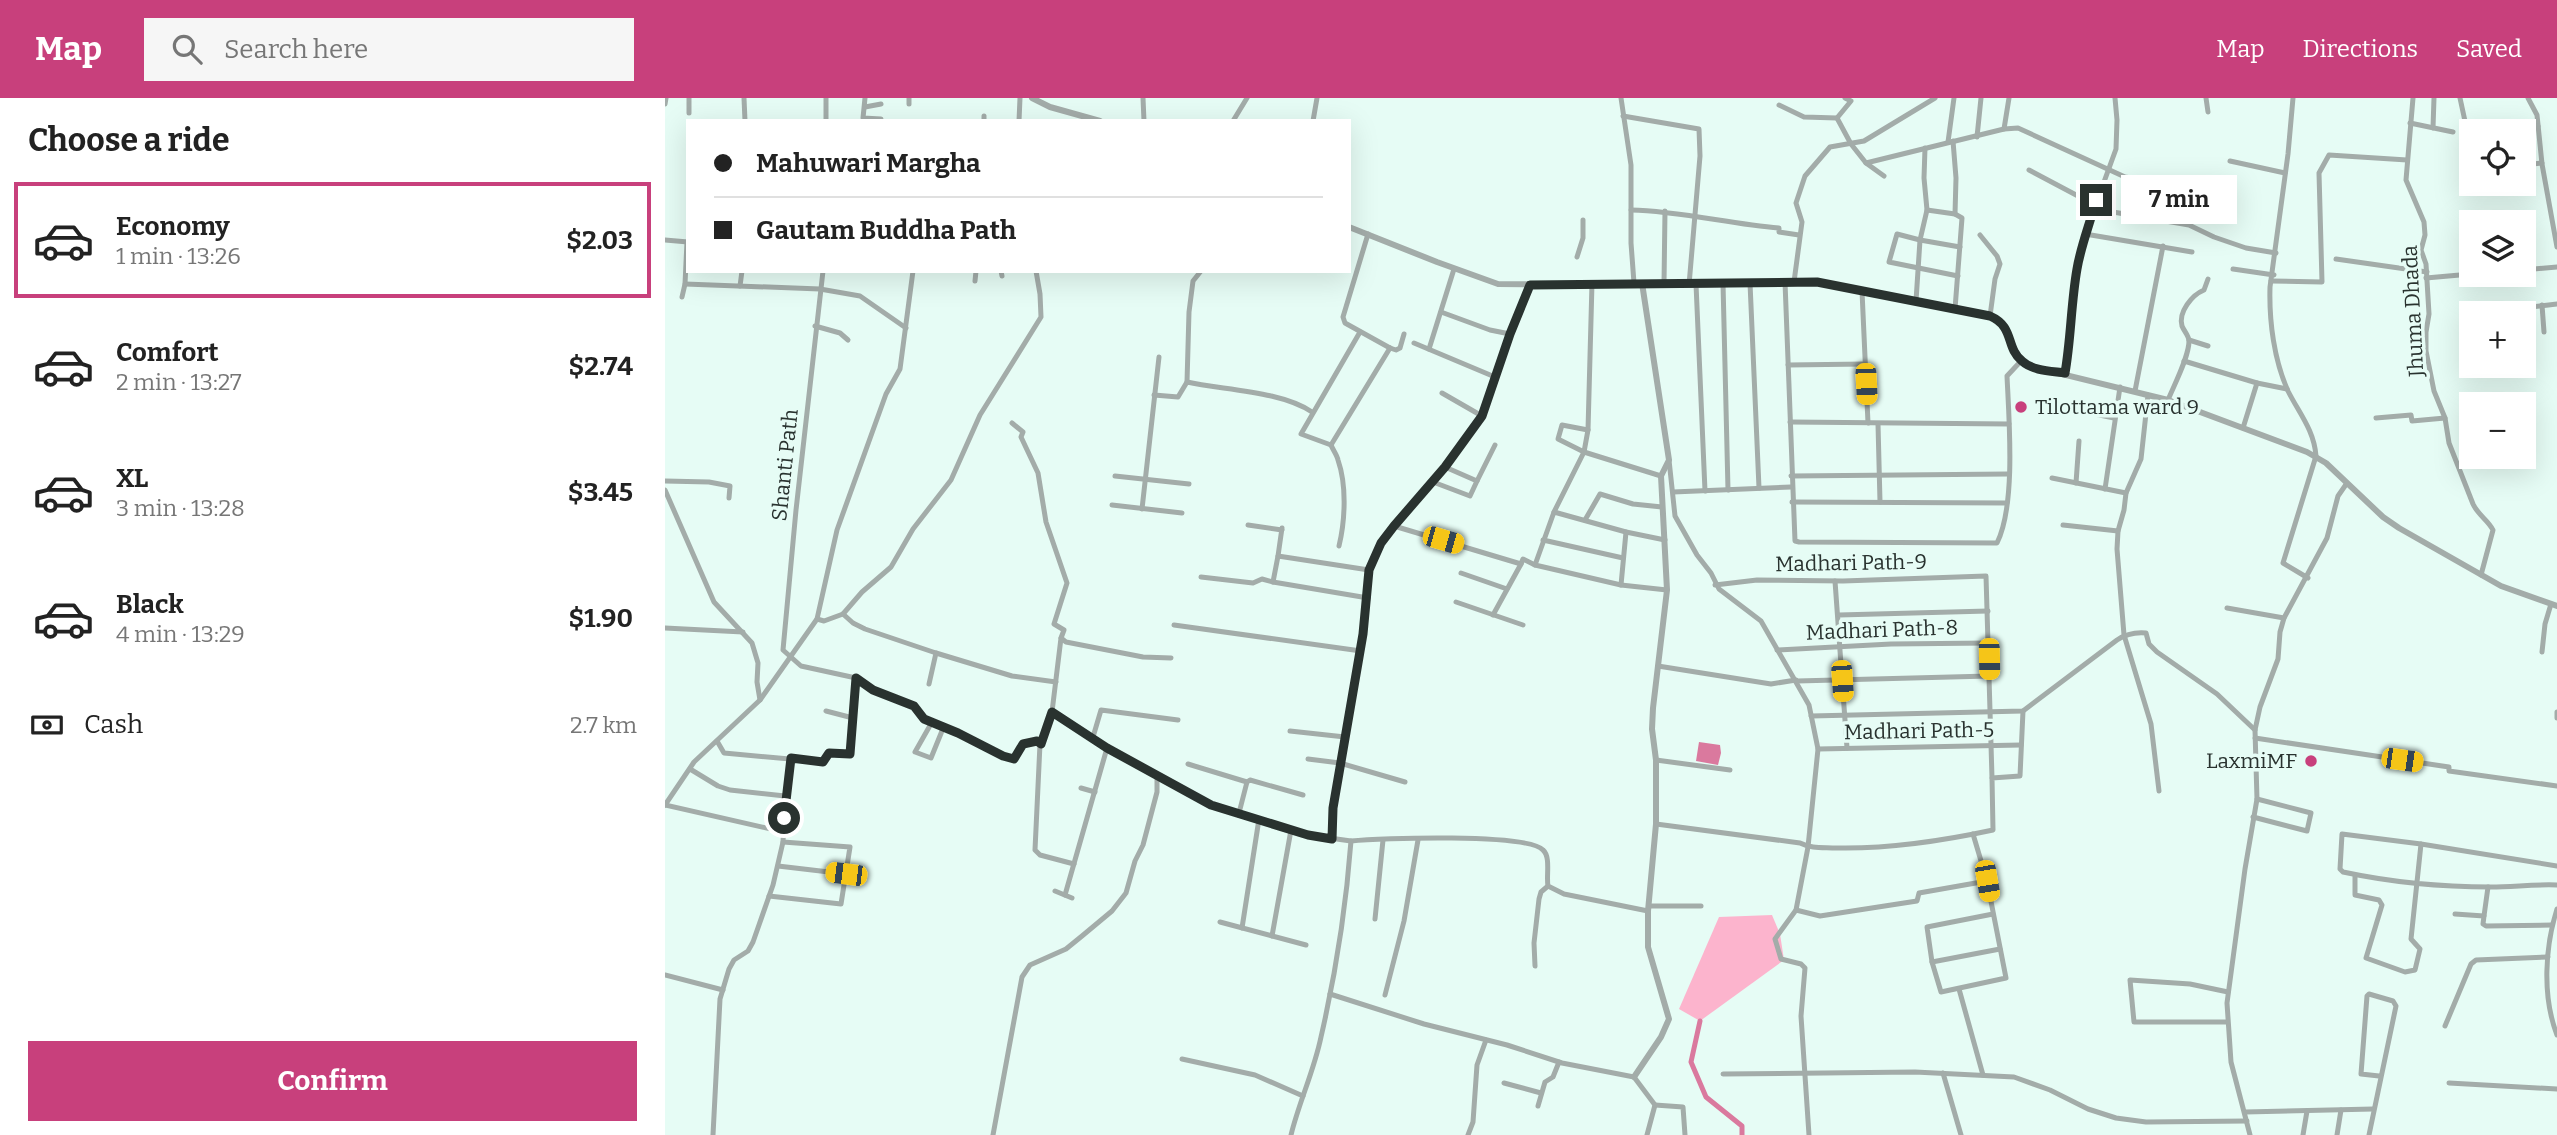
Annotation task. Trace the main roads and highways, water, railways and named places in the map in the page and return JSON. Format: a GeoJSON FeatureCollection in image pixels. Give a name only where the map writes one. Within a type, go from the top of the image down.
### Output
{"type":"FeatureCollection","features":[{"type":"Feature","properties":{"kind":"waterway"},"geometry":{"type":"LineString","coordinates":[[1700,1021],[1691,1062],[1706,1097],[1742,1126],[1742,1135]]}},
{"type":"Feature","properties":{"kind":"place","name":"Tilottama ward 9"},"geometry":{"type":"Point","coordinates":[2021,407]}},
{"type":"Feature","properties":{"kind":"place","name":"LaxmiMF"},"geometry":{"type":"Point","coordinates":[2311,761]}}]}
